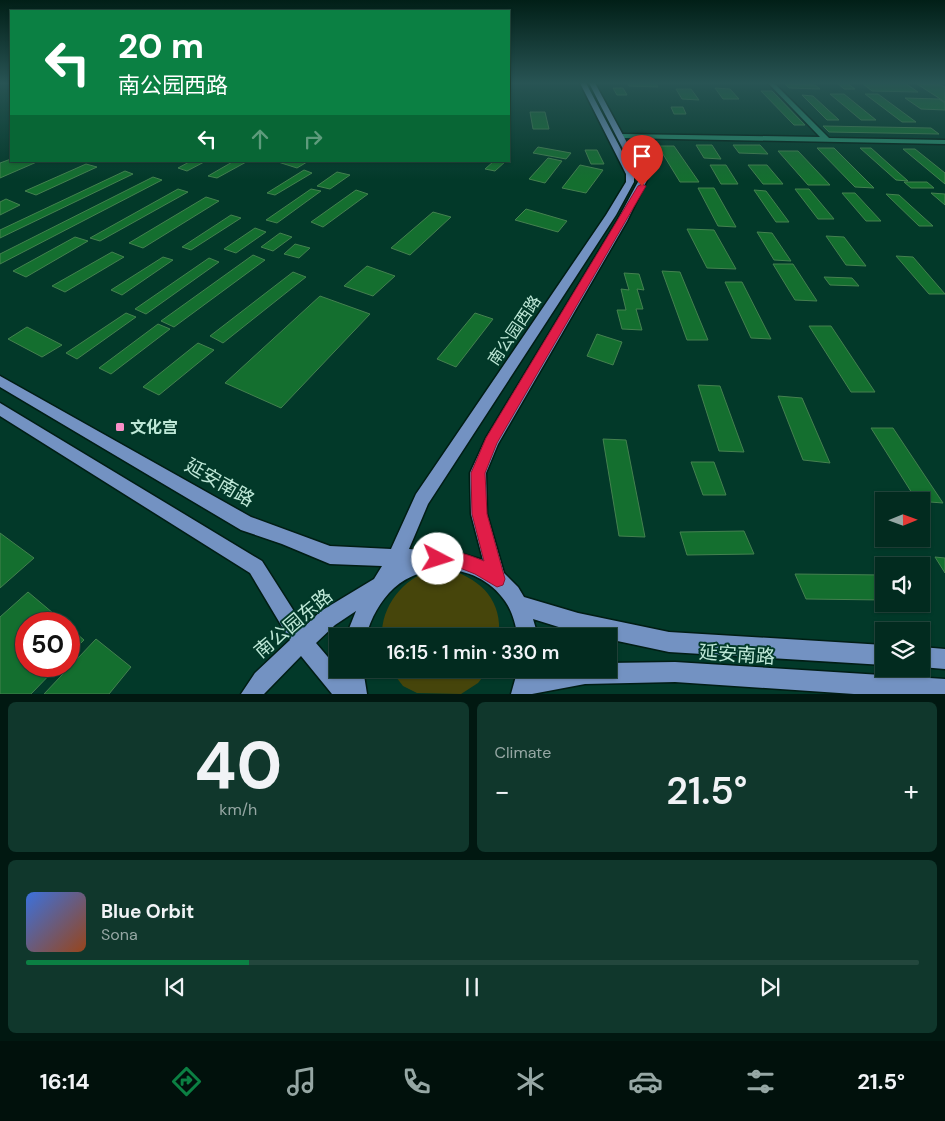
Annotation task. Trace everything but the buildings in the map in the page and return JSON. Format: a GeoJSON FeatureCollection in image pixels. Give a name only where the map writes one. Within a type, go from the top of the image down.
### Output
{"type":"FeatureCollection","features":[{"type":"Feature","properties":{"kind":"main road","name":"南公园西路"},"geometry":{"type":"LineString","coordinates":[[359,628],[362,618],[383,585],[422,499],[611,214],[630,182],[630,174],[599,115]]}},
{"type":"Feature","properties":{"kind":"main road"},"geometry":{"type":"LineString","coordinates":[[526,628],[518,605],[497,579],[480,514],[478,473],[491,442],[642,186],[641,172],[611,115]]}},
{"type":"Feature","properties":{"kind":"main road","name":"延安南路"},"geometry":{"type":"LineString","coordinates":[[0,381],[246,524],[284,536],[330,555],[460,560],[479,567],[497,579]]}},
{"type":"Feature","properties":{"kind":"main road"},"geometry":{"type":"LineString","coordinates":[[0,409],[256,567],[302,642],[346,694]]}},
{"type":"Feature","properties":{"kind":"main road","name":"南公园东路"},"geometry":{"type":"LineString","coordinates":[[251,694],[262,680],[328,618],[415,565],[438,559]]}},
{"type":"Feature","properties":{"kind":"main road","name":"延安南路"},"geometry":{"type":"LineString","coordinates":[[518,605],[578,622],[669,642],[875,654]]}},
{"type":"Feature","properties":{"kind":"main road"},"geometry":{"type":"LineString","coordinates":[[930,658],[945,659]]}},
{"type":"Feature","properties":{"kind":"main road","name":"延安南路"},"geometry":{"type":"LineString","coordinates":[[532,682],[585,674],[675,672],[945,689]]}},
{"type":"Feature","properties":{"kind":"main road"},"geometry":{"type":"LineString","coordinates":[[354,678],[357,694]]}},
{"type":"Feature","properties":{"kind":"street"},"geometry":{"type":"LineString","coordinates":[[803,115],[827,140]]}},
{"type":"Feature","properties":{"kind":"street"},"geometry":{"type":"LineString","coordinates":[[622,136],[945,142]]}},
{"type":"Feature","properties":{"kind":"shaded area"},"geometry":{"type":"Polygon","coordinates":[[[438,570],[451,570],[481,586],[494,603],[499,628],[383,628],[385,615],[396,595],[403,587],[421,575],[438,570]]]}},
{"type":"Feature","properties":{"kind":"shaded area"},"geometry":{"type":"Polygon","coordinates":[[[397,678],[482,678],[478,683],[461,694],[417,693],[403,686],[397,678]]]}},
{"type":"Feature","properties":{"kind":"place","name":"文化宫"},"geometry":{"type":"Point","coordinates":[120,427]}},
{"type":"Feature","properties":{"kind":"route"},"geometry":{"type":"LineString","coordinates":[[438,559],[460,560],[479,567],[497,579],[480,514],[478,473],[491,442],[642,186]]}}]}
